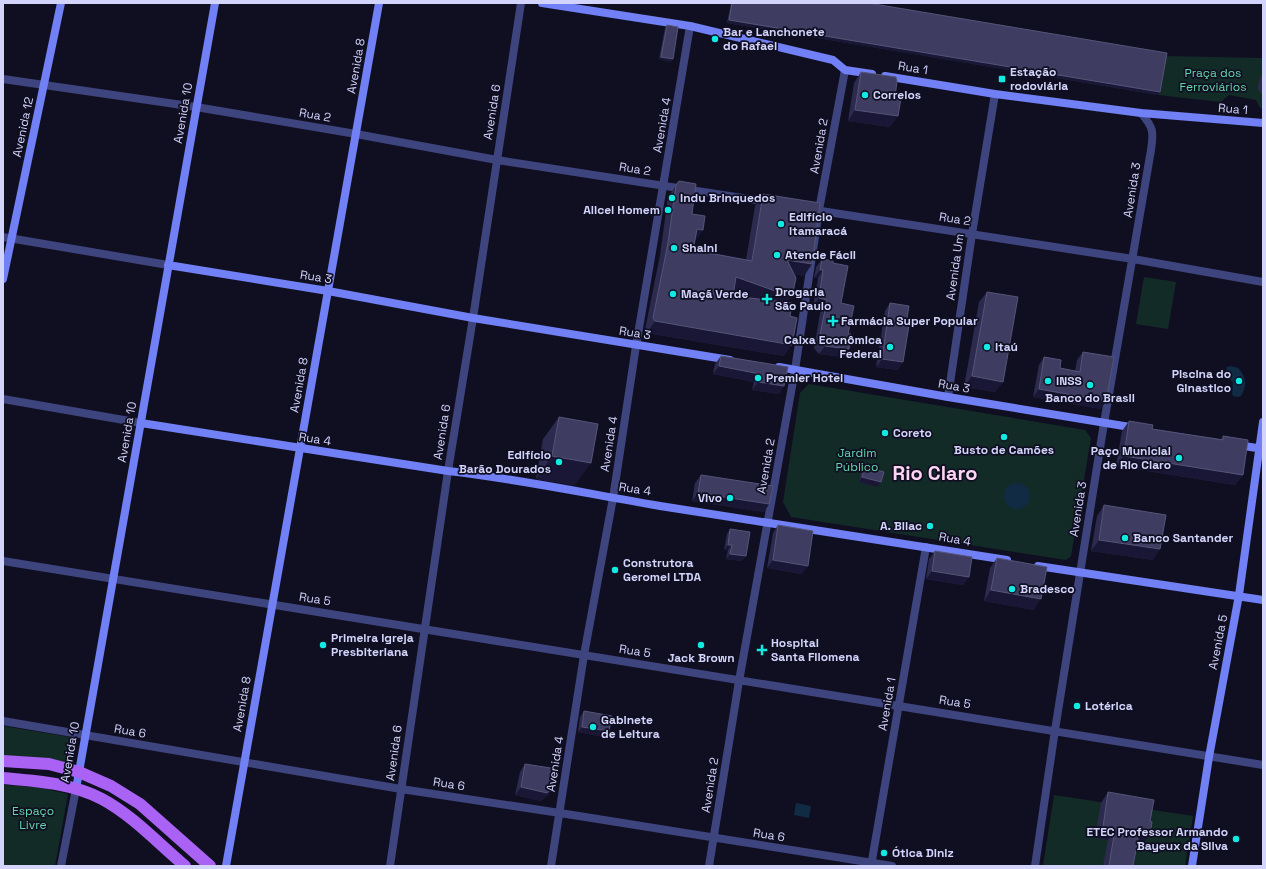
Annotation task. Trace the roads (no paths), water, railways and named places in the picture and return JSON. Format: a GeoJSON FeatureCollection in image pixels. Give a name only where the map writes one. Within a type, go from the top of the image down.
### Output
{"type":"FeatureCollection","features":[{"type":"Feature","properties":{"kind":"main road","name":"Avenida 12"},"geometry":{"type":"LineString","coordinates":[[3,278],[7,238],[44,85],[61,3]]}},
{"type":"Feature","properties":{"kind":"main road","name":"Avenida 10"},"geometry":{"type":"LineString","coordinates":[[76,789],[112,578],[215,3]]}},
{"type":"Feature","properties":{"kind":"main road","name":"Avenida 8"},"geometry":{"type":"LineString","coordinates":[[226,866],[379,3]]}},
{"type":"Feature","properties":{"kind":"main road","name":"Rua 1"},"geometry":{"type":"LineString","coordinates":[[542,3],[690,26],[833,60],[845,70],[995,94],[1141,113],[1263,123]]}},
{"type":"Feature","properties":{"kind":"main road","name":"Rua 3"},"geometry":{"type":"LineString","coordinates":[[168,265],[328,291],[636,346],[735,361]]}},
{"type":"Feature","properties":{"kind":"main road","name":"Rua 3"},"geometry":{"type":"LineString","coordinates":[[773,367],[1143,429]]}},
{"type":"Feature","properties":{"kind":"main road","name":"Avenida 5"},"geometry":{"type":"LineString","coordinates":[[1192,866],[1209,757],[1239,595],[1261,448],[1263,422]]}},
{"type":"Feature","properties":{"kind":"main road","name":"Rua 4"},"geometry":{"type":"LineString","coordinates":[[140,423],[300,449],[484,475],[613,498],[1018,562]]}},
{"type":"Feature","properties":{"kind":"main road"},"geometry":{"type":"LineString","coordinates":[[1228,443],[1261,448]]}},
{"type":"Feature","properties":{"kind":"main road"},"geometry":{"type":"LineString","coordinates":[[1034,565],[1080,573],[1239,595],[1263,600]]}},
{"type":"Feature","properties":{"kind":"main road"},"geometry":{"type":"LineString","coordinates":[[3,761],[49,764],[79,772],[111,786],[140,804],[210,866]]}},
{"type":"Feature","properties":{"kind":"main road"},"geometry":{"type":"LineString","coordinates":[[3,778],[42,781],[76,789],[101,798],[127,816],[185,866]]}},
{"type":"Feature","properties":{"kind":"street","name":"Avenida 6"},"geometry":{"type":"LineString","coordinates":[[390,866],[424,628],[521,3]]}},
{"type":"Feature","properties":{"kind":"street","name":"Avenida 4"},"geometry":{"type":"LineString","coordinates":[[551,866],[584,655],[613,498],[636,346],[690,26]]}},
{"type":"Feature","properties":{"kind":"street","name":"Avenida 2"},"geometry":{"type":"LineString","coordinates":[[709,866],[739,680],[795,370],[819,210],[845,70]]}},
{"type":"Feature","properties":{"kind":"street","name":"Rua 2"},"geometry":{"type":"LineString","coordinates":[[3,79],[196,107],[497,160],[780,204]]}},
{"type":"Feature","properties":{"kind":"street","name":"Avenida Um"},"geometry":{"type":"LineString","coordinates":[[948,397],[972,234],[995,94]]}},
{"type":"Feature","properties":{"kind":"street","name":"Avenida 3"},"geometry":{"type":"LineString","coordinates":[[1035,866],[1104,423],[1153,137],[1151,124],[1141,113]]}},
{"type":"Feature","properties":{"kind":"street","name":"Rua 2"},"geometry":{"type":"LineString","coordinates":[[796,207],[1133,259],[1263,282]]}},
{"type":"Feature","properties":{"kind":"street","name":"Rua 3"},"geometry":{"type":"LineString","coordinates":[[7,238],[168,265]]}},
{"type":"Feature","properties":{"kind":"street","name":"Rua 4"},"geometry":{"type":"LineString","coordinates":[[3,399],[140,423]]}},
{"type":"Feature","properties":{"kind":"street","name":"Avenida 1"},"geometry":{"type":"LineString","coordinates":[[871,864],[926,547]]}},
{"type":"Feature","properties":{"kind":"street","name":"Rua 5"},"geometry":{"type":"LineString","coordinates":[[3,561],[1055,730],[1263,765]]}},
{"type":"Feature","properties":{"kind":"street","name":"Rua 6"},"geometry":{"type":"LineString","coordinates":[[3,721],[401,789],[560,813],[871,864],[892,866]]}},
{"type":"Feature","properties":{"kind":"street","name":"Avenida 10"},"geometry":{"type":"LineString","coordinates":[[61,866],[76,789]]}},
{"type":"Feature","properties":{"kind":"water","name":"Piscina do Ginastico"},"geometry":{"type":"Polygon","coordinates":[[[1231,366],[1238,368],[1244,378],[1245,385],[1241,396],[1233,396],[1233,382],[1225,375],[1227,367],[1231,366]]]}},
{"type":"Feature","properties":{"kind":"water"},"geometry":{"type":"Polygon","coordinates":[[[1017,483],[1026,487],[1030,496],[1026,505],[1017,509],[1008,505],[1004,496],[1008,487],[1017,483]]]}},
{"type":"Feature","properties":{"kind":"water"},"geometry":{"type":"Polygon","coordinates":[[[796,803],[811,806],[809,818],[794,815],[796,803]]]}},
{"type":"Feature","properties":{"kind":"place","name":"Bar e Lanchonete do Rafael"},"geometry":{"type":"Point","coordinates":[715,39]}},
{"type":"Feature","properties":{"kind":"place","name":"Estação rodoviária"},"geometry":{"type":"Point","coordinates":[1002,79]}},
{"type":"Feature","properties":{"kind":"place","name":"Correios"},"geometry":{"type":"Point","coordinates":[865,95]}},
{"type":"Feature","properties":{"kind":"place","name":"Indu Brinquedos"},"geometry":{"type":"Point","coordinates":[672,198]}},
{"type":"Feature","properties":{"kind":"place","name":"Alicel Homem"},"geometry":{"type":"Point","coordinates":[668,210]}},
{"type":"Feature","properties":{"kind":"place","name":"Edifício Itamaracá"},"geometry":{"type":"Point","coordinates":[781,224]}},
{"type":"Feature","properties":{"kind":"place","name":"Shaini"},"geometry":{"type":"Point","coordinates":[674,248]}},
{"type":"Feature","properties":{"kind":"place","name":"Atende Fácil"},"geometry":{"type":"Point","coordinates":[777,255]}},
{"type":"Feature","properties":{"kind":"place","name":"Maçã Verde"},"geometry":{"type":"Point","coordinates":[673,294]}},
{"type":"Feature","properties":{"kind":"place","name":"Drogaria São Paulo"},"geometry":{"type":"Point","coordinates":[767,299]}},
{"type":"Feature","properties":{"kind":"place","name":"Farmácia Super Popular"},"geometry":{"type":"Point","coordinates":[833,321]}},
{"type":"Feature","properties":{"kind":"place","name":"Caixa Econômica Federal"},"geometry":{"type":"Point","coordinates":[890,347]}},
{"type":"Feature","properties":{"kind":"place","name":"Itaú"},"geometry":{"type":"Point","coordinates":[987,347]}},
{"type":"Feature","properties":{"kind":"place","name":"Premier Hotel"},"geometry":{"type":"Point","coordinates":[758,378]}},
{"type":"Feature","properties":{"kind":"place","name":"INSS"},"geometry":{"type":"Point","coordinates":[1048,381]}},
{"type":"Feature","properties":{"kind":"place","name":"Piscina do Ginastico"},"geometry":{"type":"Point","coordinates":[1239,381]}},
{"type":"Feature","properties":{"kind":"place","name":"Banco do Brasil"},"geometry":{"type":"Point","coordinates":[1090,385]}},
{"type":"Feature","properties":{"kind":"place","name":"Coreto"},"geometry":{"type":"Point","coordinates":[885,433]}},
{"type":"Feature","properties":{"kind":"place","name":"Busto de Camões"},"geometry":{"type":"Point","coordinates":[1004,437]}},
{"type":"Feature","properties":{"kind":"place","name":"Paço Municial de Rio Claro"},"geometry":{"type":"Point","coordinates":[1179,458]}},
{"type":"Feature","properties":{"kind":"place","name":"Edifício Barão Dourados"},"geometry":{"type":"Point","coordinates":[559,462]}},
{"type":"Feature","properties":{"kind":"place","name":"Vivo"},"geometry":{"type":"Point","coordinates":[730,498]}},
{"type":"Feature","properties":{"kind":"place","name":"A. Bilac"},"geometry":{"type":"Point","coordinates":[930,526]}},
{"type":"Feature","properties":{"kind":"place","name":"Banco Santander"},"geometry":{"type":"Point","coordinates":[1125,538]}},
{"type":"Feature","properties":{"kind":"place","name":"Construtora Geromel LTDA"},"geometry":{"type":"Point","coordinates":[615,570]}},
{"type":"Feature","properties":{"kind":"place","name":"Bradesco"},"geometry":{"type":"Point","coordinates":[1012,589]}},
{"type":"Feature","properties":{"kind":"place","name":"Primeira Igreja Presbiteriana"},"geometry":{"type":"Point","coordinates":[323,645]}},
{"type":"Feature","properties":{"kind":"place","name":"Jack Brown"},"geometry":{"type":"Point","coordinates":[701,645]}},
{"type":"Feature","properties":{"kind":"place","name":"Hospital Santa Filomena"},"geometry":{"type":"Point","coordinates":[762,650]}},
{"type":"Feature","properties":{"kind":"place","name":"Lotérica"},"geometry":{"type":"Point","coordinates":[1077,706]}},
{"type":"Feature","properties":{"kind":"place","name":"Gabinete de Leitura"},"geometry":{"type":"Point","coordinates":[593,727]}},
{"type":"Feature","properties":{"kind":"place","name":"ETEC Professor Armando Bayeux da Silva"},"geometry":{"type":"Point","coordinates":[1236,839]}},
{"type":"Feature","properties":{"kind":"place","name":"Ótica Diniz"},"geometry":{"type":"Point","coordinates":[884,853]}},
{"type":"Feature","properties":{"kind":"district","name":"Rio Claro"},"geometry":{"type":"Point","coordinates":[935,473]}},
{"type":"Feature","properties":{"kind":"park label","name":"Praça dos Ferroviários"},"geometry":{"type":"Point","coordinates":[1213,80]}},
{"type":"Feature","properties":{"kind":"park label","name":"Jardim Público"},"geometry":{"type":"Point","coordinates":[857,460]}},
{"type":"Feature","properties":{"kind":"park label","name":"Espaço Livre"},"geometry":{"type":"Point","coordinates":[33,818]}}]}
